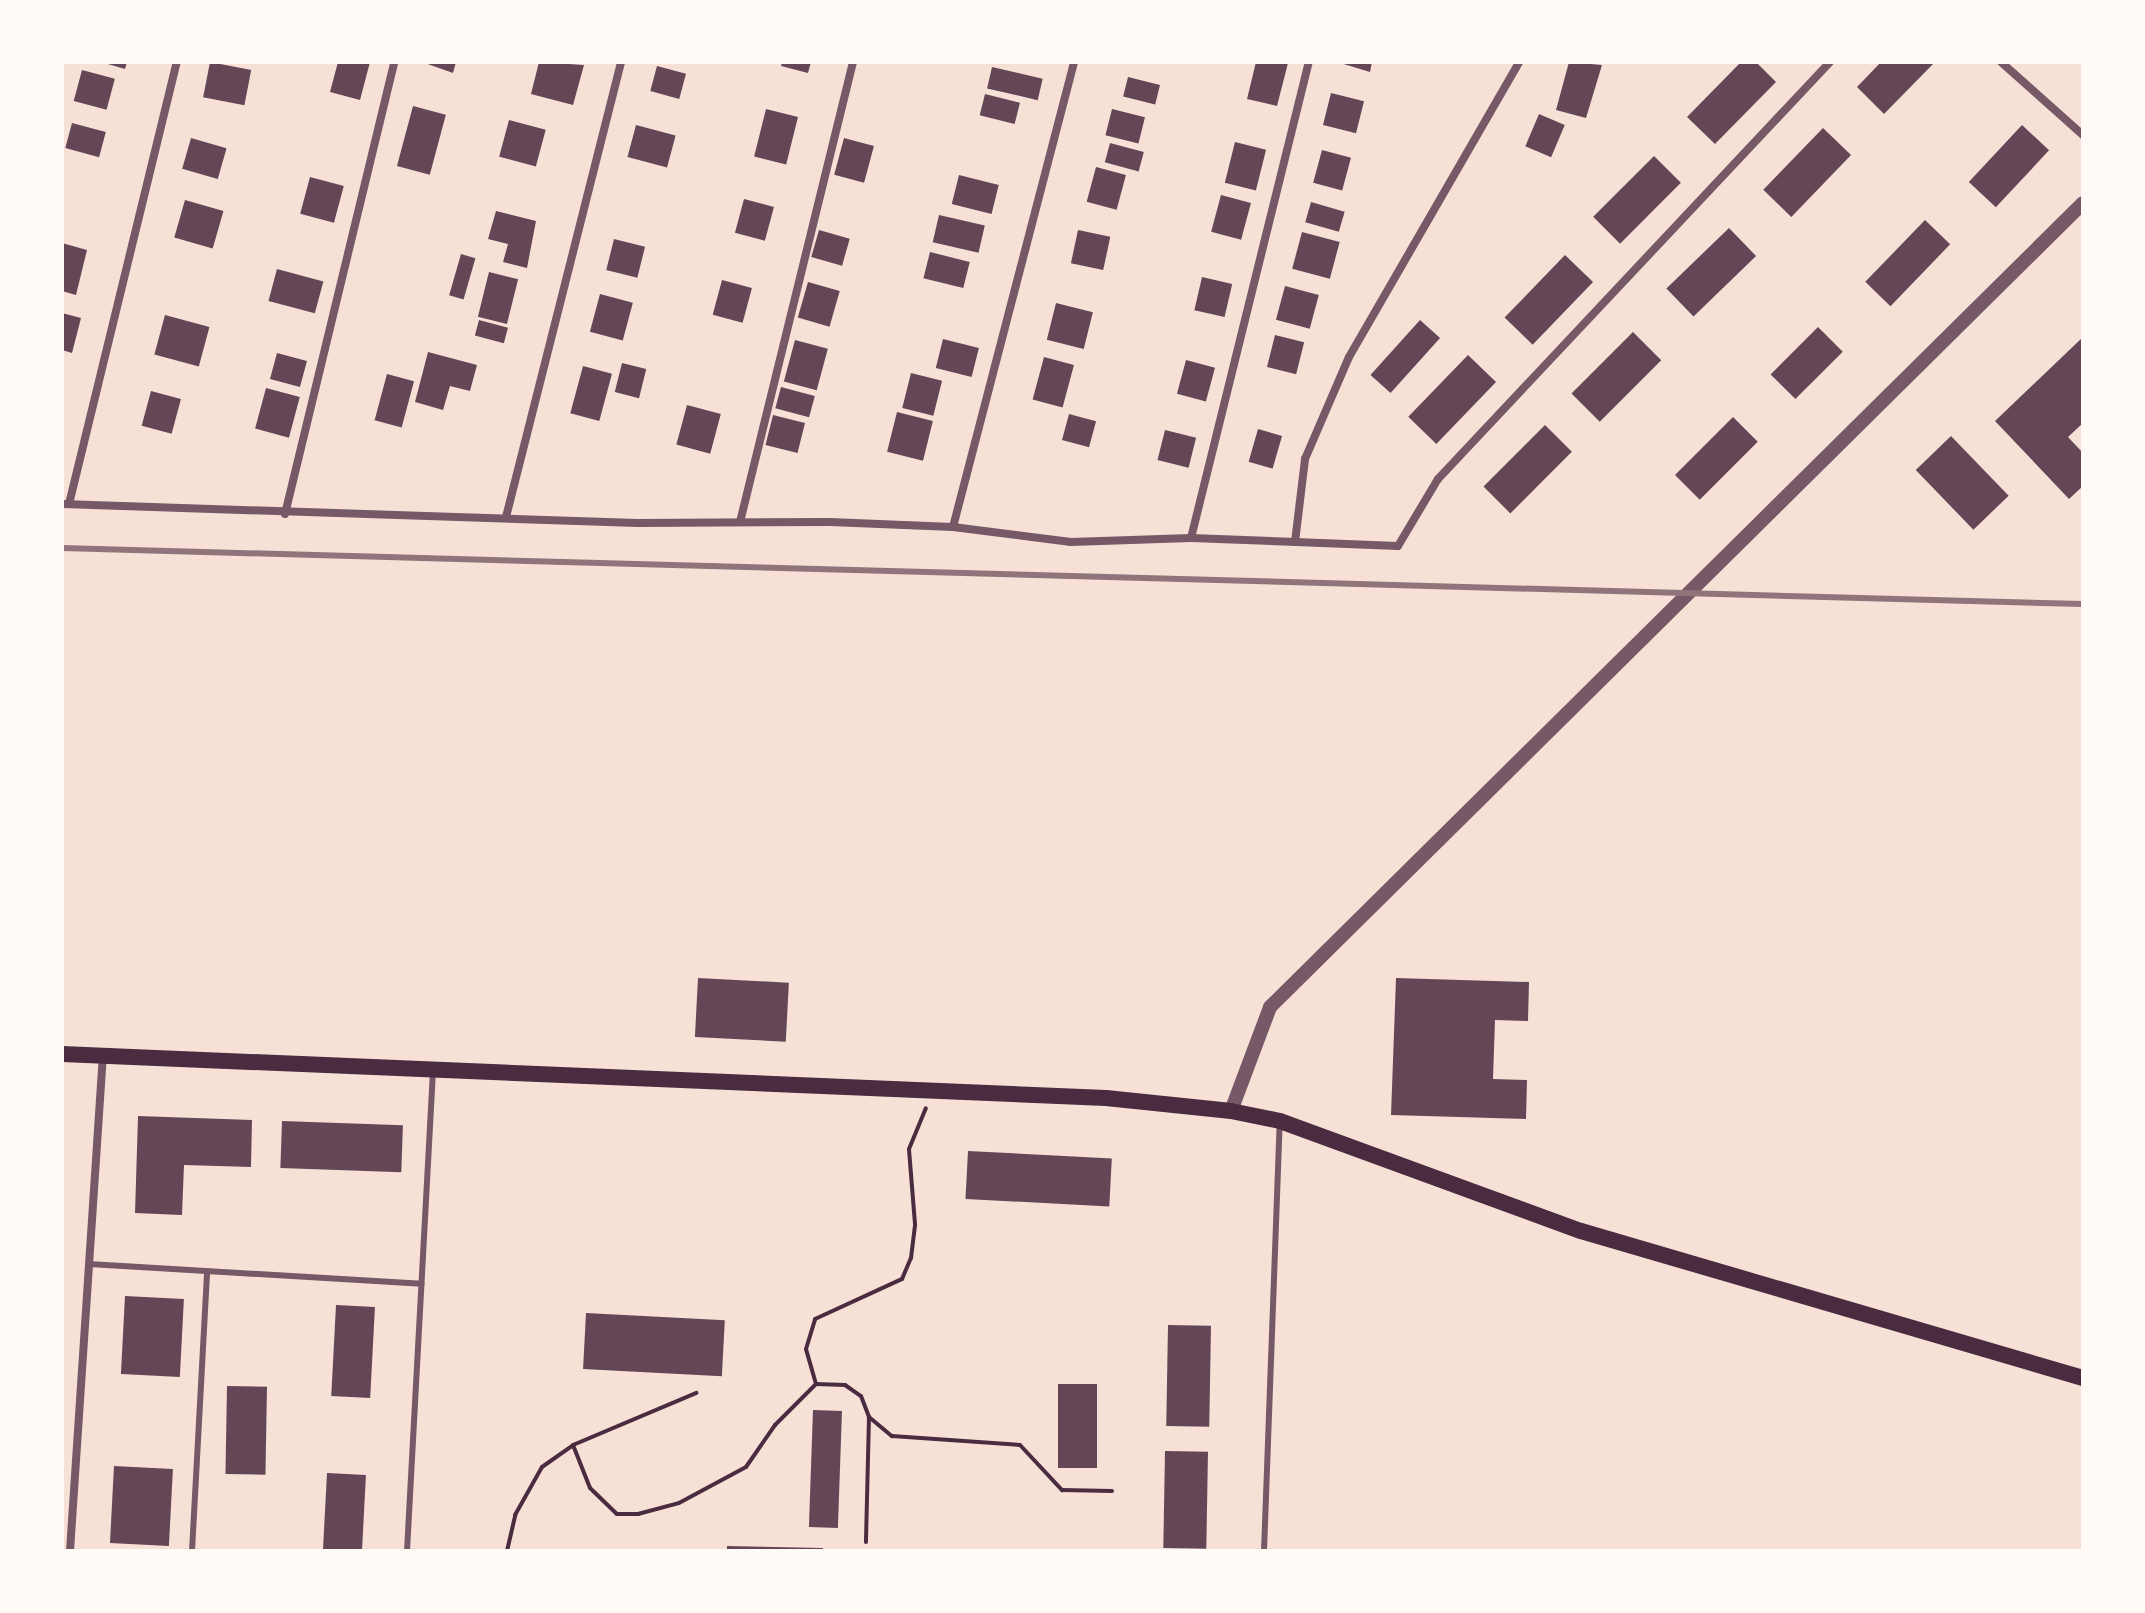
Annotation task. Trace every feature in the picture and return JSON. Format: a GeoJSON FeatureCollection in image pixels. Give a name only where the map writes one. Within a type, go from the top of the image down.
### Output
{"type":"FeatureCollection","features":[{"type":"Feature","properties":{"kind":"main road"},"geometry":{"type":"LineString","coordinates":[[62,1054],[1106,1098],[1231,1111],[1280,1121],[1581,1231],[2083,1378]]}},
{"type":"Feature","properties":{"kind":"street"},"geometry":{"type":"LineString","coordinates":[[177,62],[65,504],[285,514],[953,527],[1071,542],[1191,538],[1398,546],[1438,479],[1830,62]]}},
{"type":"Feature","properties":{"kind":"street"},"geometry":{"type":"LineString","coordinates":[[285,514],[394,62]]}},
{"type":"Feature","properties":{"kind":"street"},"geometry":{"type":"LineString","coordinates":[[506,517],[621,62]]}},
{"type":"Feature","properties":{"kind":"street"},"geometry":{"type":"LineString","coordinates":[[740,522],[853,62]]}},
{"type":"Feature","properties":{"kind":"street"},"geometry":{"type":"LineString","coordinates":[[953,527],[1074,62]]}},
{"type":"Feature","properties":{"kind":"street"},"geometry":{"type":"LineString","coordinates":[[1191,538],[1309,62]]}},
{"type":"Feature","properties":{"kind":"street"},"geometry":{"type":"LineString","coordinates":[[1295,542],[1305,459],[1349,357],[1519,62]]}},
{"type":"Feature","properties":{"kind":"street"},"geometry":{"type":"LineString","coordinates":[[2001,62],[2083,135]]}},
{"type":"Feature","properties":{"kind":"street"},"geometry":{"type":"LineString","coordinates":[[1231,1111],[1270,1007],[2083,203]]}},
{"type":"Feature","properties":{"kind":"street"},"geometry":{"type":"LineString","coordinates":[[70,1551],[103,1056]]}},
{"type":"Feature","properties":{"kind":"lane"},"geometry":{"type":"LineString","coordinates":[[407,1551],[433,1070]]}},
{"type":"Feature","properties":{"kind":"lane"},"geometry":{"type":"LineString","coordinates":[[1264,1551],[1280,1121]]}},
{"type":"Feature","properties":{"kind":"lane"},"geometry":{"type":"LineString","coordinates":[[89,1264],[421,1284]]}},
{"type":"Feature","properties":{"kind":"lane"},"geometry":{"type":"LineString","coordinates":[[192,1551],[207,1271]]}},
{"type":"Feature","properties":{"kind":"path"},"geometry":{"type":"LineString","coordinates":[[816,1384],[806,1349],[815,1319],[891,1286],[902,1279],[911,1258],[915,1224],[909,1149],[934,1091]]}},
{"type":"Feature","properties":{"kind":"path"},"geometry":{"type":"LineString","coordinates":[[573,1445],[590,1488],[617,1514],[638,1514],[679,1503],[746,1467],[775,1425],[816,1384],[845,1385],[861,1396],[869,1417],[866,1542]]}},
{"type":"Feature","properties":{"kind":"path"},"geometry":{"type":"LineString","coordinates":[[507,1551],[526,1487],[542,1467],[573,1445],[696,1393]]}},
{"type":"Feature","properties":{"kind":"path"},"geometry":{"type":"LineString","coordinates":[[869,1417],[892,1436],[1020,1445],[1062,1490],[1112,1491]]}},
{"type":"Feature","properties":{"kind":"building"},"geometry":{"type":"Polygon","coordinates":[[[101,62],[127,62],[125,69],[101,62]]]}},
{"type":"Feature","properties":{"kind":"building"},"geometry":{"type":"Polygon","coordinates":[[[210,62],[251,70],[244,105],[203,97],[210,62]]]}},
{"type":"Feature","properties":{"kind":"building"},"geometry":{"type":"Polygon","coordinates":[[[338,62],[370,62],[360,100],[330,92],[338,62]]]}},
{"type":"Feature","properties":{"kind":"building"},"geometry":{"type":"Polygon","coordinates":[[[422,62],[456,62],[453,73],[422,62]]]}},
{"type":"Feature","properties":{"kind":"building"},"geometry":{"type":"Polygon","coordinates":[[[539,62],[584,65],[573,105],[531,94],[539,62]]]}},
{"type":"Feature","properties":{"kind":"building"},"geometry":{"type":"Polygon","coordinates":[[[782,62],[811,62],[808,73],[781,66],[782,62]]]}},
{"type":"Feature","properties":{"kind":"building"},"geometry":{"type":"Polygon","coordinates":[[[1256,62],[1288,63],[1277,106],[1247,99],[1256,62]]]}},
{"type":"Feature","properties":{"kind":"building"},"geometry":{"type":"Polygon","coordinates":[[[1337,62],[1372,62],[1370,72],[1337,62]]]}},
{"type":"Feature","properties":{"kind":"building"},"geometry":{"type":"Polygon","coordinates":[[[1569,62],[1602,65],[1586,118],[1556,110],[1569,62]]]}},
{"type":"Feature","properties":{"kind":"building"},"geometry":{"type":"Polygon","coordinates":[[[1741,62],[1756,62],[1776,82],[1715,144],[1687,117],[1741,62]]]}},
{"type":"Feature","properties":{"kind":"building"},"geometry":{"type":"Polygon","coordinates":[[[1881,62],[1935,62],[1884,114],[1857,87],[1881,62]]]}},
{"type":"Feature","properties":{"kind":"building"},"geometry":{"type":"Polygon","coordinates":[[[657,66],[686,74],[679,99],[650,91],[657,66]]]}},
{"type":"Feature","properties":{"kind":"building"},"geometry":{"type":"Polygon","coordinates":[[[992,67],[1043,79],[1038,100],[987,88],[992,67]]]}},
{"type":"Feature","properties":{"kind":"building"},"geometry":{"type":"Polygon","coordinates":[[[82,70],[115,79],[107,110],[74,101],[82,70]]]}},
{"type":"Feature","properties":{"kind":"building"},"geometry":{"type":"Polygon","coordinates":[[[1128,77],[1160,85],[1155,104],[1123,96],[1128,77]]]}},
{"type":"Feature","properties":{"kind":"building"},"geometry":{"type":"Polygon","coordinates":[[[1331,93],[1364,101],[1356,133],[1323,125],[1331,93]]]}},
{"type":"Feature","properties":{"kind":"building"},"geometry":{"type":"Polygon","coordinates":[[[985,94],[1020,103],[1015,124],[980,115],[985,94]]]}},
{"type":"Feature","properties":{"kind":"building"},"geometry":{"type":"Polygon","coordinates":[[[413,106],[446,115],[430,175],[397,166],[413,106]]]}},
{"type":"Feature","properties":{"kind":"building"},"geometry":{"type":"Polygon","coordinates":[[[766,109],[798,117],[786,165],[754,157],[766,109]]]}},
{"type":"Feature","properties":{"kind":"building"},"geometry":{"type":"Polygon","coordinates":[[[1112,109],[1145,117],[1138,143],[1105,135],[1112,109]]]}},
{"type":"Feature","properties":{"kind":"building"},"geometry":{"type":"Polygon","coordinates":[[[1539,114],[1565,125],[1551,157],[1525,146],[1539,114]]]}},
{"type":"Feature","properties":{"kind":"building"},"geometry":{"type":"Polygon","coordinates":[[[509,120],[546,130],[536,167],[499,157],[509,120]]]}},
{"type":"Feature","properties":{"kind":"building"},"geometry":{"type":"Polygon","coordinates":[[[72,123],[106,132],[99,157],[65,148],[72,123]]]}},
{"type":"Feature","properties":{"kind":"building"},"geometry":{"type":"Polygon","coordinates":[[[636,125],[676,136],[667,167],[627,157],[636,125]]]}},
{"type":"Feature","properties":{"kind":"building"},"geometry":{"type":"Polygon","coordinates":[[[2022,125],[2049,150],[1996,207],[1969,182],[2022,125]]]}},
{"type":"Feature","properties":{"kind":"building"},"geometry":{"type":"Polygon","coordinates":[[[1823,128],[1851,155],[1791,217],[1763,190],[1823,128]]]}},
{"type":"Feature","properties":{"kind":"building"},"geometry":{"type":"Polygon","coordinates":[[[191,138],[227,148],[218,179],[182,169],[191,138]]]}},
{"type":"Feature","properties":{"kind":"building"},"geometry":{"type":"Polygon","coordinates":[[[844,138],[874,146],[864,183],[834,175],[844,138]]]}},
{"type":"Feature","properties":{"kind":"building"},"geometry":{"type":"Polygon","coordinates":[[[1235,142],[1266,150],[1256,190],[1225,183],[1235,142]]]}},
{"type":"Feature","properties":{"kind":"building"},"geometry":{"type":"Polygon","coordinates":[[[1110,143],[1144,152],[1139,171],[1105,162],[1110,143]]]}},
{"type":"Feature","properties":{"kind":"building"},"geometry":{"type":"Polygon","coordinates":[[[1322,150],[1351,158],[1342,191],[1313,183],[1322,150]]]}},
{"type":"Feature","properties":{"kind":"building"},"geometry":{"type":"Polygon","coordinates":[[[1654,156],[1681,183],[1620,244],[1593,217],[1654,156]]]}},
{"type":"Feature","properties":{"kind":"building"},"geometry":{"type":"Polygon","coordinates":[[[1096,167],[1126,175],[1117,210],[1087,202],[1096,167]]]}},
{"type":"Feature","properties":{"kind":"building"},"geometry":{"type":"Polygon","coordinates":[[[959,175],[999,185],[992,214],[952,204],[959,175]]]}},
{"type":"Feature","properties":{"kind":"building"},"geometry":{"type":"Polygon","coordinates":[[[310,177],[344,186],[334,223],[300,214],[310,177]]]}},
{"type":"Feature","properties":{"kind":"building"},"geometry":{"type":"Polygon","coordinates":[[[1221,195],[1251,203],[1241,240],[1211,232],[1221,195]]]}},
{"type":"Feature","properties":{"kind":"building"},"geometry":{"type":"Polygon","coordinates":[[[744,199],[774,207],[765,241],[735,233],[744,199]]]}},
{"type":"Feature","properties":{"kind":"building"},"geometry":{"type":"Polygon","coordinates":[[[185,200],[223,211],[213,249],[174,237],[185,200]]]}},
{"type":"Feature","properties":{"kind":"building"},"geometry":{"type":"Polygon","coordinates":[[[1311,202],[1345,212],[1339,232],[1305,222],[1311,202]]]}},
{"type":"Feature","properties":{"kind":"building"},"geometry":{"type":"Polygon","coordinates":[[[496,211],[536,221],[527,268],[503,262],[508,244],[488,239],[496,211]]]}},
{"type":"Feature","properties":{"kind":"building"},"geometry":{"type":"Polygon","coordinates":[[[939,215],[985,226],[978,253],[933,242],[939,215]]]}},
{"type":"Feature","properties":{"kind":"building"},"geometry":{"type":"Polygon","coordinates":[[[1925,220],[1950,244],[1890,306],[1865,282],[1925,220]]]}},
{"type":"Feature","properties":{"kind":"building"},"geometry":{"type":"Polygon","coordinates":[[[1729,228],[1756,256],[1694,316],[1666,288],[1729,228]]]}},
{"type":"Feature","properties":{"kind":"building"},"geometry":{"type":"Polygon","coordinates":[[[819,230],[850,239],[842,266],[811,257],[819,230]]]}},
{"type":"Feature","properties":{"kind":"building"},"geometry":{"type":"Polygon","coordinates":[[[1078,230],[1110,237],[1103,270],[1071,263],[1078,230]]]}},
{"type":"Feature","properties":{"kind":"building"},"geometry":{"type":"Polygon","coordinates":[[[1302,232],[1340,242],[1330,279],[1292,269],[1302,232]]]}},
{"type":"Feature","properties":{"kind":"building"},"geometry":{"type":"Polygon","coordinates":[[[614,239],[645,247],[637,278],[606,270],[614,239]]]}},
{"type":"Feature","properties":{"kind":"building"},"geometry":{"type":"Polygon","coordinates":[[[62,243],[87,250],[76,295],[62,291],[62,243]]]}},
{"type":"Feature","properties":{"kind":"building"},"geometry":{"type":"Polygon","coordinates":[[[930,252],[970,262],[963,288],[923,278],[930,252]]]}},
{"type":"Feature","properties":{"kind":"building"},"geometry":{"type":"Polygon","coordinates":[[[461,254],[475,258],[464,299],[449,295],[461,254]]]}},
{"type":"Feature","properties":{"kind":"building"},"geometry":{"type":"Polygon","coordinates":[[[1565,255],[1593,282],[1533,345],[1505,318],[1565,255]]]}},
{"type":"Feature","properties":{"kind":"building"},"geometry":{"type":"Polygon","coordinates":[[[277,269],[323,281],[315,313],[268,301],[277,269]]]}},
{"type":"Feature","properties":{"kind":"building"},"geometry":{"type":"Polygon","coordinates":[[[489,272],[518,279],[507,324],[478,317],[489,272]]]}},
{"type":"Feature","properties":{"kind":"building"},"geometry":{"type":"Polygon","coordinates":[[[1202,277],[1232,284],[1225,317],[1194,310],[1202,277]]]}},
{"type":"Feature","properties":{"kind":"building"},"geometry":{"type":"Polygon","coordinates":[[[722,280],[752,288],[743,323],[713,315],[722,280]]]}},
{"type":"Feature","properties":{"kind":"building"},"geometry":{"type":"Polygon","coordinates":[[[808,282],[840,291],[830,327],[798,318],[808,282]]]}},
{"type":"Feature","properties":{"kind":"building"},"geometry":{"type":"Polygon","coordinates":[[[1285,286],[1319,295],[1310,329],[1276,320],[1285,286]]]}},
{"type":"Feature","properties":{"kind":"building"},"geometry":{"type":"Polygon","coordinates":[[[600,294],[633,303],[623,340],[590,332],[600,294]]]}},
{"type":"Feature","properties":{"kind":"building"},"geometry":{"type":"Polygon","coordinates":[[[1056,303],[1093,312],[1084,349],[1047,340],[1056,303]]]}},
{"type":"Feature","properties":{"kind":"building"},"geometry":{"type":"Polygon","coordinates":[[[62,313],[81,318],[72,353],[62,350],[62,313]]]}},
{"type":"Feature","properties":{"kind":"building"},"geometry":{"type":"Polygon","coordinates":[[[165,315],[209,327],[199,367],[154,355],[165,315]]]}},
{"type":"Feature","properties":{"kind":"building"},"geometry":{"type":"Polygon","coordinates":[[[479,320],[508,328],[504,343],[475,335],[479,320]]]}},
{"type":"Feature","properties":{"kind":"building"},"geometry":{"type":"Polygon","coordinates":[[[1420,320],[1440,338],[1391,393],[1370,375],[1420,320]]]}},
{"type":"Feature","properties":{"kind":"building"},"geometry":{"type":"Polygon","coordinates":[[[1818,327],[1843,352],[1795,399],[1771,374],[1818,327]]]}},
{"type":"Feature","properties":{"kind":"building"},"geometry":{"type":"Polygon","coordinates":[[[1633,332],[1661,360],[1600,422],[1571,394],[1633,332]]]}},
{"type":"Feature","properties":{"kind":"building"},"geometry":{"type":"Polygon","coordinates":[[[1275,335],[1304,342],[1296,374],[1267,367],[1275,335]]]}},
{"type":"Feature","properties":{"kind":"building"},"geometry":{"type":"Polygon","coordinates":[[[2083,337],[2083,423],[2068,437],[2083,453],[2083,486],[2069,499],[1995,421],[2083,337]]]}},
{"type":"Feature","properties":{"kind":"building"},"geometry":{"type":"Polygon","coordinates":[[[943,339],[979,348],[972,377],[936,368],[943,339]]]}},
{"type":"Feature","properties":{"kind":"building"},"geometry":{"type":"Polygon","coordinates":[[[795,340],[828,349],[817,390],[784,382],[795,340]]]}},
{"type":"Feature","properties":{"kind":"building"},"geometry":{"type":"Polygon","coordinates":[[[428,352],[477,365],[470,391],[450,386],[443,410],[415,402],[428,352]]]}},
{"type":"Feature","properties":{"kind":"building"},"geometry":{"type":"Polygon","coordinates":[[[277,353],[307,361],[300,387],[270,379],[277,353]]]}},
{"type":"Feature","properties":{"kind":"building"},"geometry":{"type":"Polygon","coordinates":[[[1468,355],[1496,382],[1436,444],[1408,417],[1468,355]]]}},
{"type":"Feature","properties":{"kind":"building"},"geometry":{"type":"Polygon","coordinates":[[[1044,357],[1074,365],[1063,408],[1033,400],[1044,357]]]}},
{"type":"Feature","properties":{"kind":"building"},"geometry":{"type":"Polygon","coordinates":[[[1186,360],[1215,368],[1206,402],[1177,394],[1186,360]]]}},
{"type":"Feature","properties":{"kind":"building"},"geometry":{"type":"Polygon","coordinates":[[[622,363],[646,369],[639,398],[615,392],[622,363]]]}},
{"type":"Feature","properties":{"kind":"building"},"geometry":{"type":"Polygon","coordinates":[[[583,366],[612,374],[599,421],[570,413],[583,366]]]}},
{"type":"Feature","properties":{"kind":"building"},"geometry":{"type":"Polygon","coordinates":[[[911,373],[942,381],[933,416],[902,408],[911,373]]]}},
{"type":"Feature","properties":{"kind":"building"},"geometry":{"type":"Polygon","coordinates":[[[387,374],[414,381],[402,428],[375,420],[387,374]]]}},
{"type":"Feature","properties":{"kind":"building"},"geometry":{"type":"Polygon","coordinates":[[[781,387],[815,396],[809,417],[775,408],[781,387]]]}},
{"type":"Feature","properties":{"kind":"building"},"geometry":{"type":"Polygon","coordinates":[[[266,388],[300,397],[289,438],[255,429],[266,388]]]}},
{"type":"Feature","properties":{"kind":"building"},"geometry":{"type":"Polygon","coordinates":[[[151,391],[181,399],[172,434],[142,426],[151,391]]]}},
{"type":"Feature","properties":{"kind":"building"},"geometry":{"type":"Polygon","coordinates":[[[687,405],[721,414],[710,454],[676,445],[687,405]]]}},
{"type":"Feature","properties":{"kind":"building"},"geometry":{"type":"Polygon","coordinates":[[[897,412],[933,421],[923,461],[887,452],[897,412]]]}},
{"type":"Feature","properties":{"kind":"building"},"geometry":{"type":"Polygon","coordinates":[[[1069,414],[1096,421],[1089,447],[1062,440],[1069,414]]]}},
{"type":"Feature","properties":{"kind":"building"},"geometry":{"type":"Polygon","coordinates":[[[773,415],[805,423],[798,453],[766,445],[773,415]]]}},
{"type":"Feature","properties":{"kind":"building"},"geometry":{"type":"Polygon","coordinates":[[[1733,417],[1758,442],[1700,500],[1675,475],[1733,417]]]}},
{"type":"Feature","properties":{"kind":"building"},"geometry":{"type":"Polygon","coordinates":[[[1545,425],[1572,452],[1510,513],[1483,487],[1545,425]]]}},
{"type":"Feature","properties":{"kind":"building"},"geometry":{"type":"Polygon","coordinates":[[[1258,429],[1282,436],[1273,469],[1249,462],[1258,429]]]}},
{"type":"Feature","properties":{"kind":"building"},"geometry":{"type":"Polygon","coordinates":[[[1165,430],[1196,438],[1189,468],[1158,460],[1165,430]]]}},
{"type":"Feature","properties":{"kind":"building"},"geometry":{"type":"Polygon","coordinates":[[[1951,436],[2009,496],[1973,530],[1916,470],[1951,436]]]}},
{"type":"Feature","properties":{"kind":"building"},"geometry":{"type":"Polygon","coordinates":[[[698,978],[789,983],[786,1042],[695,1037],[698,978]]]}},
{"type":"Feature","properties":{"kind":"building"},"geometry":{"type":"Polygon","coordinates":[[[1396,978],[1529,982],[1528,1021],[1495,1020],[1493,1079],[1527,1080],[1526,1119],[1391,1115],[1396,978]]]}},
{"type":"Feature","properties":{"kind":"building"},"geometry":{"type":"Polygon","coordinates":[[[138,1116],[252,1120],[251,1167],[184,1165],[182,1215],[135,1213],[138,1116]]]}},
{"type":"Feature","properties":{"kind":"building"},"geometry":{"type":"Polygon","coordinates":[[[282,1121],[403,1125],[401,1172],[280,1168],[282,1121]]]}},
{"type":"Feature","properties":{"kind":"building"},"geometry":{"type":"Polygon","coordinates":[[[968,1151],[1112,1159],[1109,1206],[965,1199],[968,1151]]]}},
{"type":"Feature","properties":{"kind":"building"},"geometry":{"type":"Polygon","coordinates":[[[125,1296],[184,1299],[180,1377],[121,1374],[125,1296]]]}},
{"type":"Feature","properties":{"kind":"building"},"geometry":{"type":"Polygon","coordinates":[[[336,1305],[375,1307],[370,1398],[331,1396],[336,1305]]]}},
{"type":"Feature","properties":{"kind":"building"},"geometry":{"type":"Polygon","coordinates":[[[586,1313],[725,1320],[722,1376],[583,1369],[586,1313]]]}},
{"type":"Feature","properties":{"kind":"building"},"geometry":{"type":"Polygon","coordinates":[[[1168,1325],[1211,1326],[1209,1427],[1166,1426],[1168,1325]]]}},
{"type":"Feature","properties":{"kind":"building"},"geometry":{"type":"Polygon","coordinates":[[[1058,1384],[1097,1384],[1097,1468],[1058,1468],[1058,1384]]]}},
{"type":"Feature","properties":{"kind":"building"},"geometry":{"type":"Polygon","coordinates":[[[227,1386],[267,1387],[265,1475],[225,1474],[227,1386]]]}},
{"type":"Feature","properties":{"kind":"building"},"geometry":{"type":"Polygon","coordinates":[[[813,1410],[842,1411],[838,1528],[809,1527],[813,1410]]]}},
{"type":"Feature","properties":{"kind":"building"},"geometry":{"type":"Polygon","coordinates":[[[1165,1451],[1208,1452],[1206,1549],[1163,1548],[1165,1451]]]}},
{"type":"Feature","properties":{"kind":"building"},"geometry":{"type":"Polygon","coordinates":[[[114,1466],[173,1469],[169,1546],[110,1543],[114,1466]]]}},
{"type":"Feature","properties":{"kind":"building"},"geometry":{"type":"Polygon","coordinates":[[[327,1473],[366,1475],[362,1551],[323,1551],[327,1473]]]}},
{"type":"Feature","properties":{"kind":"building"},"geometry":{"type":"Polygon","coordinates":[[[727,1546],[823,1548],[823,1551],[727,1551],[727,1546]]]}},
{"type":"Feature","properties":{"kind":"railway"},"geometry":{"type":"LineString","coordinates":[[62,548],[2083,604]]}}]}
